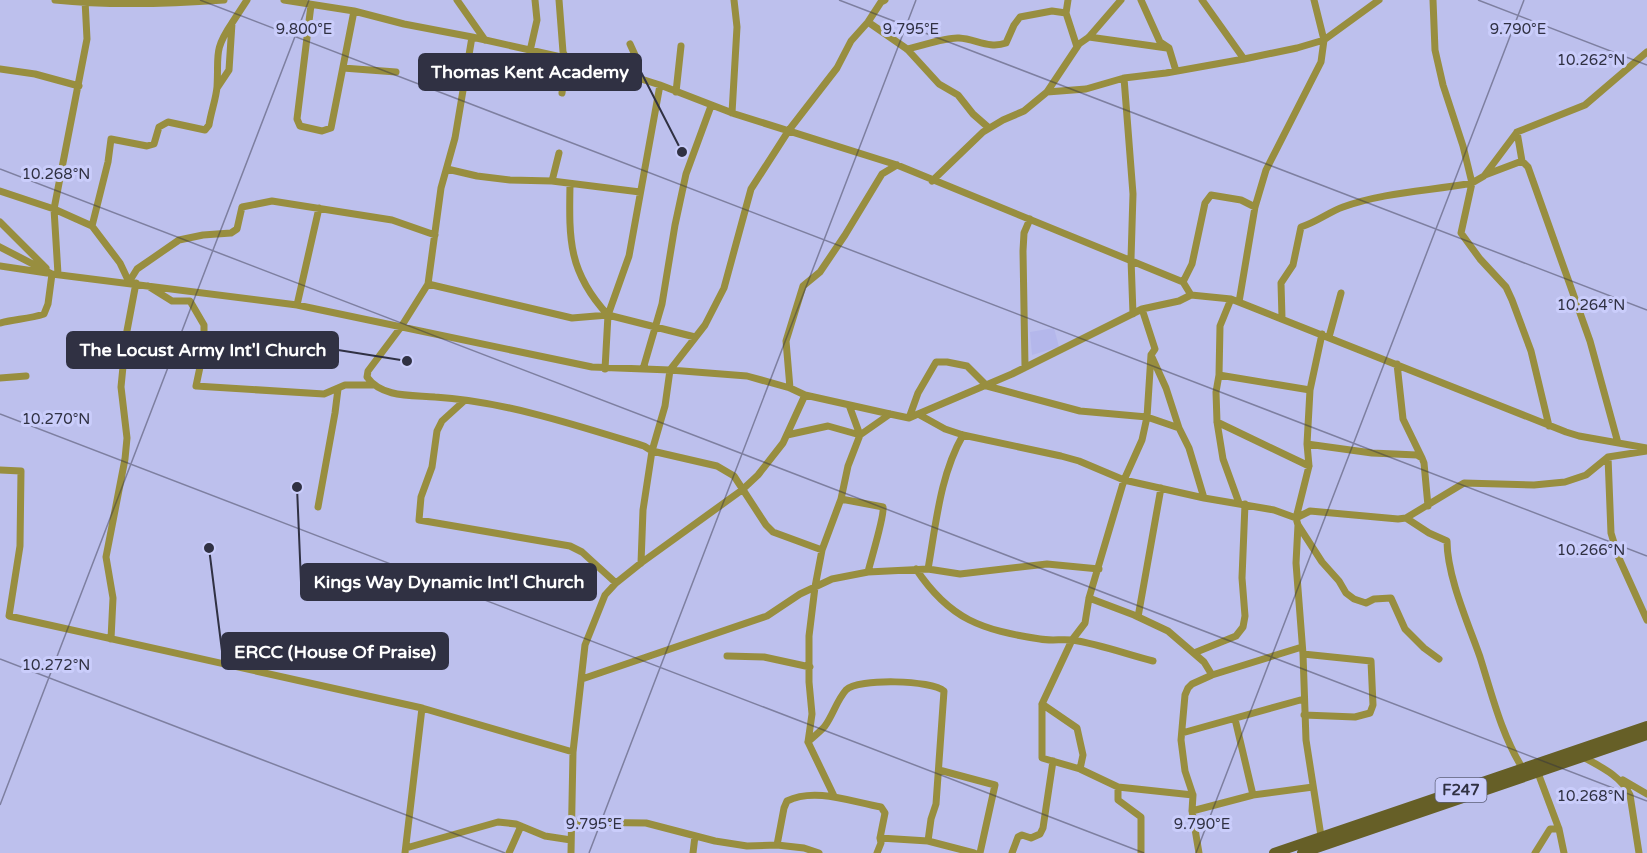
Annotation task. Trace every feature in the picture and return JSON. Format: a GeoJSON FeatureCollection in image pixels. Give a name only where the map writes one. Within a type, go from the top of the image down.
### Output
{"type":"FeatureCollection","features":[{"type":"Feature","properties":{"kind":"main road","name":"F247"},"geometry":{"type":"LineString","coordinates":[[1274,853],[1647,726]]}},
{"type":"Feature","properties":{"kind":"main road","name":"F247"},"geometry":{"type":"LineString","coordinates":[[1302,853],[1647,735]]}},
{"type":"Feature","properties":{"kind":"street"},"geometry":{"type":"LineString","coordinates":[[56,0],[85,2],[224,0]]}},
{"type":"Feature","properties":{"kind":"street"},"geometry":{"type":"LineString","coordinates":[[92,226],[108,162],[111,139],[147,146],[154,144],[159,126],[168,122],[206,130],[217,88],[219,45],[247,0]]}},
{"type":"Feature","properties":{"kind":"street"},"geometry":{"type":"LineString","coordinates":[[284,0],[354,11],[404,24],[597,65],[660,85],[711,106],[897,165],[1131,259],[1183,282],[1191,295]]}},
{"type":"Feature","properties":{"kind":"street"},"geometry":{"type":"LineString","coordinates":[[457,0],[485,40]]}},
{"type":"Feature","properties":{"kind":"street"},"geometry":{"type":"LineString","coordinates":[[530,51],[537,20],[535,0]]}},
{"type":"Feature","properties":{"kind":"street"},"geometry":{"type":"LineString","coordinates":[[559,0],[563,52],[566,58],[562,93]]}},
{"type":"Feature","properties":{"kind":"street"},"geometry":{"type":"LineString","coordinates":[[732,113],[737,27],[734,0]]}},
{"type":"Feature","properties":{"kind":"street"},"geometry":{"type":"LineString","coordinates":[[641,563],[643,510],[652,451],[665,406],[670,370],[705,325],[724,288],[751,189],[789,130],[837,68],[851,41],[868,22],[880,2],[885,0]]}},
{"type":"Feature","properties":{"kind":"street"},"geometry":{"type":"LineString","coordinates":[[1068,0],[1066,13],[1077,47]]}},
{"type":"Feature","properties":{"kind":"street"},"geometry":{"type":"LineString","coordinates":[[933,181],[968,145],[989,128],[1024,111],[1047,92],[1077,47],[1089,37],[1121,0]]}},
{"type":"Feature","properties":{"kind":"street"},"geometry":{"type":"LineString","coordinates":[[1141,0],[1160,42],[1169,48],[1176,71]]}},
{"type":"Feature","properties":{"kind":"street"},"geometry":{"type":"LineString","coordinates":[[1202,0],[1244,59]]}},
{"type":"Feature","properties":{"kind":"street"},"geometry":{"type":"LineString","coordinates":[[1239,302],[1254,207],[1266,170],[1321,62],[1324,40],[1314,0]]}},
{"type":"Feature","properties":{"kind":"street"},"geometry":{"type":"LineString","coordinates":[[1047,92],[1086,89],[1124,78],[1176,71],[1297,48],[1324,40],[1379,0]]}},
{"type":"Feature","properties":{"kind":"street"},"geometry":{"type":"LineString","coordinates":[[1433,0],[1435,50],[1472,183],[1461,233],[1480,259],[1506,287],[1512,300],[1530,351],[1549,426]]}},
{"type":"Feature","properties":{"kind":"street"},"geometry":{"type":"LineString","coordinates":[[0,323],[44,314],[48,304],[55,274],[54,209],[87,39],[85,2]]}},
{"type":"Feature","properties":{"kind":"street"},"geometry":{"type":"LineString","coordinates":[[311,5],[297,119],[300,126],[322,131],[331,128],[354,11]]}},
{"type":"Feature","properties":{"kind":"street"},"geometry":{"type":"LineString","coordinates":[[908,49],[960,38],[985,45],[1000,45],[1006,43],[1020,17],[1052,11],[1066,13]]}},
{"type":"Feature","properties":{"kind":"street"},"geometry":{"type":"LineString","coordinates":[[868,22],[908,49],[939,84],[958,95],[973,114],[989,128]]}},
{"type":"Feature","properties":{"kind":"street"},"geometry":{"type":"LineString","coordinates":[[217,88],[229,70],[232,23]]}},
{"type":"Feature","properties":{"kind":"street"},"geometry":{"type":"LineString","coordinates":[[472,37],[458,124],[441,188],[428,284],[402,327],[368,371],[367,377],[383,390],[394,394],[498,407],[590,430],[644,446],[652,451],[717,466],[734,476],[773,532],[822,550]]}},
{"type":"Feature","properties":{"kind":"street"},"geometry":{"type":"LineString","coordinates":[[1089,37],[1169,48]]}},
{"type":"Feature","properties":{"kind":"street"},"geometry":{"type":"LineString","coordinates":[[630,44],[635,55],[638,78]]}},
{"type":"Feature","properties":{"kind":"street"},"geometry":{"type":"LineString","coordinates":[[676,92],[681,46]]}},
{"type":"Feature","properties":{"kind":"street"},"geometry":{"type":"LineString","coordinates":[[1484,176],[1517,132],[1584,105],[1647,52]]}},
{"type":"Feature","properties":{"kind":"street"},"geometry":{"type":"LineString","coordinates":[[343,68],[396,72]]}},
{"type":"Feature","properties":{"kind":"street"},"geometry":{"type":"LineString","coordinates":[[0,69],[35,74],[79,86]]}},
{"type":"Feature","properties":{"kind":"street"},"geometry":{"type":"LineString","coordinates":[[1124,78],[1132,194],[1133,314]]}},
{"type":"Feature","properties":{"kind":"street"},"geometry":{"type":"LineString","coordinates":[[605,369],[608,315],[629,256],[660,85]]}},
{"type":"Feature","properties":{"kind":"street"},"geometry":{"type":"LineString","coordinates":[[643,369],[664,293],[686,174],[711,106]]}},
{"type":"Feature","properties":{"kind":"street"},"geometry":{"type":"LineString","coordinates":[[1517,132],[1522,161],[1528,167],[1590,341],[1618,443]]}},
{"type":"Feature","properties":{"kind":"street"},"geometry":{"type":"LineString","coordinates":[[552,181],[559,153]]}},
{"type":"Feature","properties":{"kind":"street"},"geometry":{"type":"LineString","coordinates":[[1282,318],[1281,283],[1293,266],[1301,227],[1317,222],[1341,208],[1382,196],[1472,183],[1522,161]]}},
{"type":"Feature","properties":{"kind":"street"},"geometry":{"type":"LineString","coordinates":[[790,388],[786,341],[803,286],[820,272],[845,236],[882,174],[897,165]]}},
{"type":"Feature","properties":{"kind":"street"},"geometry":{"type":"LineString","coordinates":[[447,169],[510,180],[552,181],[640,192]]}},
{"type":"Feature","properties":{"kind":"street"},"geometry":{"type":"LineString","coordinates":[[570,184],[569,238],[574,261],[594,300],[608,315]]}},
{"type":"Feature","properties":{"kind":"street"},"geometry":{"type":"LineString","coordinates":[[0,191],[54,209],[92,226],[132,283]]}},
{"type":"Feature","properties":{"kind":"street"},"geometry":{"type":"LineString","coordinates":[[1183,282],[1192,264],[1205,203],[1211,195],[1240,200],[1254,207]]}},
{"type":"Feature","properties":{"kind":"street"},"geometry":{"type":"LineString","coordinates":[[111,639],[114,618],[113,598],[106,557],[125,459],[127,438],[121,387],[132,283],[137,269],[179,240],[231,233],[237,229],[242,207],[272,201],[392,220],[435,235]]}},
{"type":"Feature","properties":{"kind":"street"},"geometry":{"type":"LineString","coordinates":[[297,305],[319,208]]}},
{"type":"Feature","properties":{"kind":"street"},"geometry":{"type":"LineString","coordinates":[[1025,366],[1023,251],[1024,233],[1030,219]]}},
{"type":"Feature","properties":{"kind":"street"},"geometry":{"type":"LineString","coordinates":[[0,222],[55,274]]}},
{"type":"Feature","properties":{"kind":"street"},"geometry":{"type":"LineString","coordinates":[[0,247],[55,274]]}},
{"type":"Feature","properties":{"kind":"street"},"geometry":{"type":"LineString","coordinates":[[0,266],[297,305],[605,369],[670,370],[747,376],[790,388],[805,395],[909,418],[987,386],[1069,347],[1101,327],[1142,309],[1179,301],[1191,295],[1231,299],[1549,426],[1579,436],[1647,450]]}},
{"type":"Feature","properties":{"kind":"street"},"geometry":{"type":"LineString","coordinates":[[428,284],[572,318],[608,315],[695,337]]}},
{"type":"Feature","properties":{"kind":"street"},"geometry":{"type":"LineString","coordinates":[[146,285],[172,301],[190,301],[204,325],[204,348],[196,386],[324,394],[352,384],[376,385]]}},
{"type":"Feature","properties":{"kind":"street"},"geometry":{"type":"LineString","coordinates":[[1321,836],[1304,715],[1303,650],[1296,563],[1297,522],[1309,466],[1306,444],[1310,390],[1341,294]]}},
{"type":"Feature","properties":{"kind":"street"},"geometry":{"type":"LineString","coordinates":[[1194,653],[1236,636],[1243,627],[1245,616],[1242,578],[1242,503],[1226,471],[1217,422],[1216,392],[1219,375],[1220,326],[1231,299]]}},
{"type":"Feature","properties":{"kind":"street"},"geometry":{"type":"LineString","coordinates":[[1142,309],[1155,349],[1151,355],[1142,440],[1124,480],[1089,597],[1085,623],[1072,640],[1042,704],[1042,758],[1080,769],[1119,787],[1193,795]]}},
{"type":"Feature","properties":{"kind":"street"},"geometry":{"type":"LineString","coordinates":[[1151,355],[1189,448],[1204,498]]}},
{"type":"Feature","properties":{"kind":"street"},"geometry":{"type":"LineString","coordinates":[[909,418],[918,393],[936,362],[947,362],[967,366],[987,386],[1080,411],[1146,417],[1179,428]]}},
{"type":"Feature","properties":{"kind":"street"},"geometry":{"type":"LineString","coordinates":[[1397,364],[1403,419],[1422,458],[1428,506]]}},
{"type":"Feature","properties":{"kind":"street"},"geometry":{"type":"LineString","coordinates":[[1219,375],[1310,390]]}},
{"type":"Feature","properties":{"kind":"street"},"geometry":{"type":"LineString","coordinates":[[0,378],[26,376]]}},
{"type":"Feature","properties":{"kind":"street"},"geometry":{"type":"LineString","coordinates":[[318,507],[338,389]]}},
{"type":"Feature","properties":{"kind":"street"},"geometry":{"type":"LineString","coordinates":[[571,853],[573,752],[585,645],[605,596],[616,583],[641,563],[743,489],[773,458],[787,435],[805,395]]}},
{"type":"Feature","properties":{"kind":"street"},"geometry":{"type":"LineString","coordinates":[[464,401],[442,421],[437,431],[432,467],[421,497],[419,520],[570,546],[582,552],[616,583]]}},
{"type":"Feature","properties":{"kind":"street"},"geometry":{"type":"LineString","coordinates":[[849,405],[860,435]]}},
{"type":"Feature","properties":{"kind":"street"},"geometry":{"type":"LineString","coordinates":[[834,796],[808,742],[812,714],[809,636],[814,587],[822,550],[841,499],[848,465],[860,435],[890,414]]}},
{"type":"Feature","properties":{"kind":"street"},"geometry":{"type":"LineString","coordinates":[[918,414],[945,429],[963,435],[1079,461],[1124,480],[1204,498],[1274,510],[1297,522],[1322,562],[1340,581],[1346,593],[1365,603],[1374,599],[1391,598],[1406,629],[1424,648],[1439,659]]}},
{"type":"Feature","properties":{"kind":"street"},"geometry":{"type":"LineString","coordinates":[[1217,422],[1309,466]]}},
{"type":"Feature","properties":{"kind":"street"},"geometry":{"type":"LineString","coordinates":[[787,435],[828,426],[860,435]]}},
{"type":"Feature","properties":{"kind":"street"},"geometry":{"type":"LineString","coordinates":[[928,569],[948,471],[954,451],[963,435]]}},
{"type":"Feature","properties":{"kind":"street"},"geometry":{"type":"LineString","coordinates":[[1306,444],[1372,453],[1399,453],[1422,458]]}},
{"type":"Feature","properties":{"kind":"street"},"geometry":{"type":"LineString","coordinates":[[1297,522],[1310,511],[1406,518],[1428,506],[1457,485],[1464,483],[1534,485],[1565,482],[1586,475],[1608,457],[1647,450]]}},
{"type":"Feature","properties":{"kind":"street"},"geometry":{"type":"LineString","coordinates":[[1608,457],[1611,534],[1618,556],[1647,620]]}},
{"type":"Feature","properties":{"kind":"street"},"geometry":{"type":"LineString","coordinates":[[0,470],[21,471],[20,546],[9,616],[422,708],[573,752]]}},
{"type":"Feature","properties":{"kind":"street"},"geometry":{"type":"LineString","coordinates":[[1138,617],[1161,488]]}},
{"type":"Feature","properties":{"kind":"street"},"geometry":{"type":"LineString","coordinates":[[841,499],[883,507],[885,514],[868,572]]}},
{"type":"Feature","properties":{"kind":"street"},"geometry":{"type":"LineString","coordinates":[[1406,518],[1429,533],[1447,541],[1447,557],[1468,623],[1511,750],[1523,769]]}},
{"type":"Feature","properties":{"kind":"street"},"geometry":{"type":"LineString","coordinates":[[582,679],[767,616],[800,594],[832,579],[868,572],[928,569],[960,574],[1047,564],[1099,569]]}},
{"type":"Feature","properties":{"kind":"street"},"geometry":{"type":"LineString","coordinates":[[916,569],[943,602],[964,619],[996,631],[1042,640],[1072,640],[1153,661]]}},
{"type":"Feature","properties":{"kind":"street"},"geometry":{"type":"LineString","coordinates":[[1089,597],[1168,631],[1210,668],[1212,675]]}},
{"type":"Feature","properties":{"kind":"street"},"geometry":{"type":"LineString","coordinates":[[1199,853],[1192,811],[1193,795],[1185,771],[1182,733],[1185,695],[1188,688],[1212,675],[1303,650],[1371,661],[1373,705],[1370,713],[1354,717],[1304,715]]}},
{"type":"Feature","properties":{"kind":"street"},"geometry":{"type":"LineString","coordinates":[[727,656],[764,657],[810,667]]}},
{"type":"Feature","properties":{"kind":"street"},"geometry":{"type":"LineString","coordinates":[[808,742],[824,728],[847,690],[856,684],[913,683],[939,687],[944,691],[936,804],[928,841]]}},
{"type":"Feature","properties":{"kind":"street"},"geometry":{"type":"LineString","coordinates":[[1182,733],[1304,699]]}},
{"type":"Feature","properties":{"kind":"street"},"geometry":{"type":"LineString","coordinates":[[1042,704],[1077,728],[1083,755],[1080,769]]}},
{"type":"Feature","properties":{"kind":"street"},"geometry":{"type":"LineString","coordinates":[[422,708],[405,850],[498,822],[516,824],[545,836],[571,840]]}},
{"type":"Feature","properties":{"kind":"street"},"geometry":{"type":"LineString","coordinates":[[1235,718],[1253,795]]}},
{"type":"Feature","properties":{"kind":"street"},"geometry":{"type":"LineString","coordinates":[[1583,757],[1647,794]]}},
{"type":"Feature","properties":{"kind":"street"},"geometry":{"type":"LineString","coordinates":[[1012,853],[1018,837],[1022,835],[1031,838],[1040,834],[1043,828],[1053,761]]}},
{"type":"Feature","properties":{"kind":"street"},"geometry":{"type":"LineString","coordinates":[[939,770],[995,785],[980,853]]}},
{"type":"Feature","properties":{"kind":"street"},"geometry":{"type":"LineString","coordinates":[[1538,773],[1559,829],[1564,853]]}},
{"type":"Feature","properties":{"kind":"street"},"geometry":{"type":"LineString","coordinates":[[1614,775],[1627,787],[1630,795],[1640,853]]}},
{"type":"Feature","properties":{"kind":"street"},"geometry":{"type":"LineString","coordinates":[[1119,787],[1118,800],[1141,817],[1141,853]]}},
{"type":"Feature","properties":{"kind":"street"},"geometry":{"type":"LineString","coordinates":[[1192,811],[1253,795],[1313,787]]}},
{"type":"Feature","properties":{"kind":"street"},"geometry":{"type":"LineString","coordinates":[[777,845],[787,801],[800,796],[834,796],[883,810],[885,813],[878,853]]}},
{"type":"Feature","properties":{"kind":"street"},"geometry":{"type":"LineString","coordinates":[[571,822],[646,823],[747,846],[777,845],[804,848],[819,853]]}},
{"type":"Feature","properties":{"kind":"street"},"geometry":{"type":"LineString","coordinates":[[509,853],[521,826]]}},
{"type":"Feature","properties":{"kind":"street"},"geometry":{"type":"LineString","coordinates":[[1535,853],[1550,829],[1559,829]]}},
{"type":"Feature","properties":{"kind":"street"},"geometry":{"type":"LineString","coordinates":[[693,853],[695,836]]}},
{"type":"Feature","properties":{"kind":"street"},"geometry":{"type":"LineString","coordinates":[[880,838],[928,841],[974,853]]}},
{"type":"Feature","properties":{"kind":"shaded area"},"geometry":{"type":"Polygon","coordinates":[[[1054,328],[1059,347],[1032,355],[1030,332],[1054,328]]]}},
{"type":"Feature","properties":{"kind":"place","name":"Thomas Kent Academy"},"geometry":{"type":"Point","coordinates":[682,152]}},
{"type":"Feature","properties":{"kind":"place","name":"The Locust Army Int'l Church"},"geometry":{"type":"Point","coordinates":[407,361]}},
{"type":"Feature","properties":{"kind":"place","name":"Kings Way Dynamic Int'l Church"},"geometry":{"type":"Point","coordinates":[297,487]}},
{"type":"Feature","properties":{"kind":"place","name":"ERCC (House Of Praise)"},"geometry":{"type":"Point","coordinates":[209,548]}}]}
